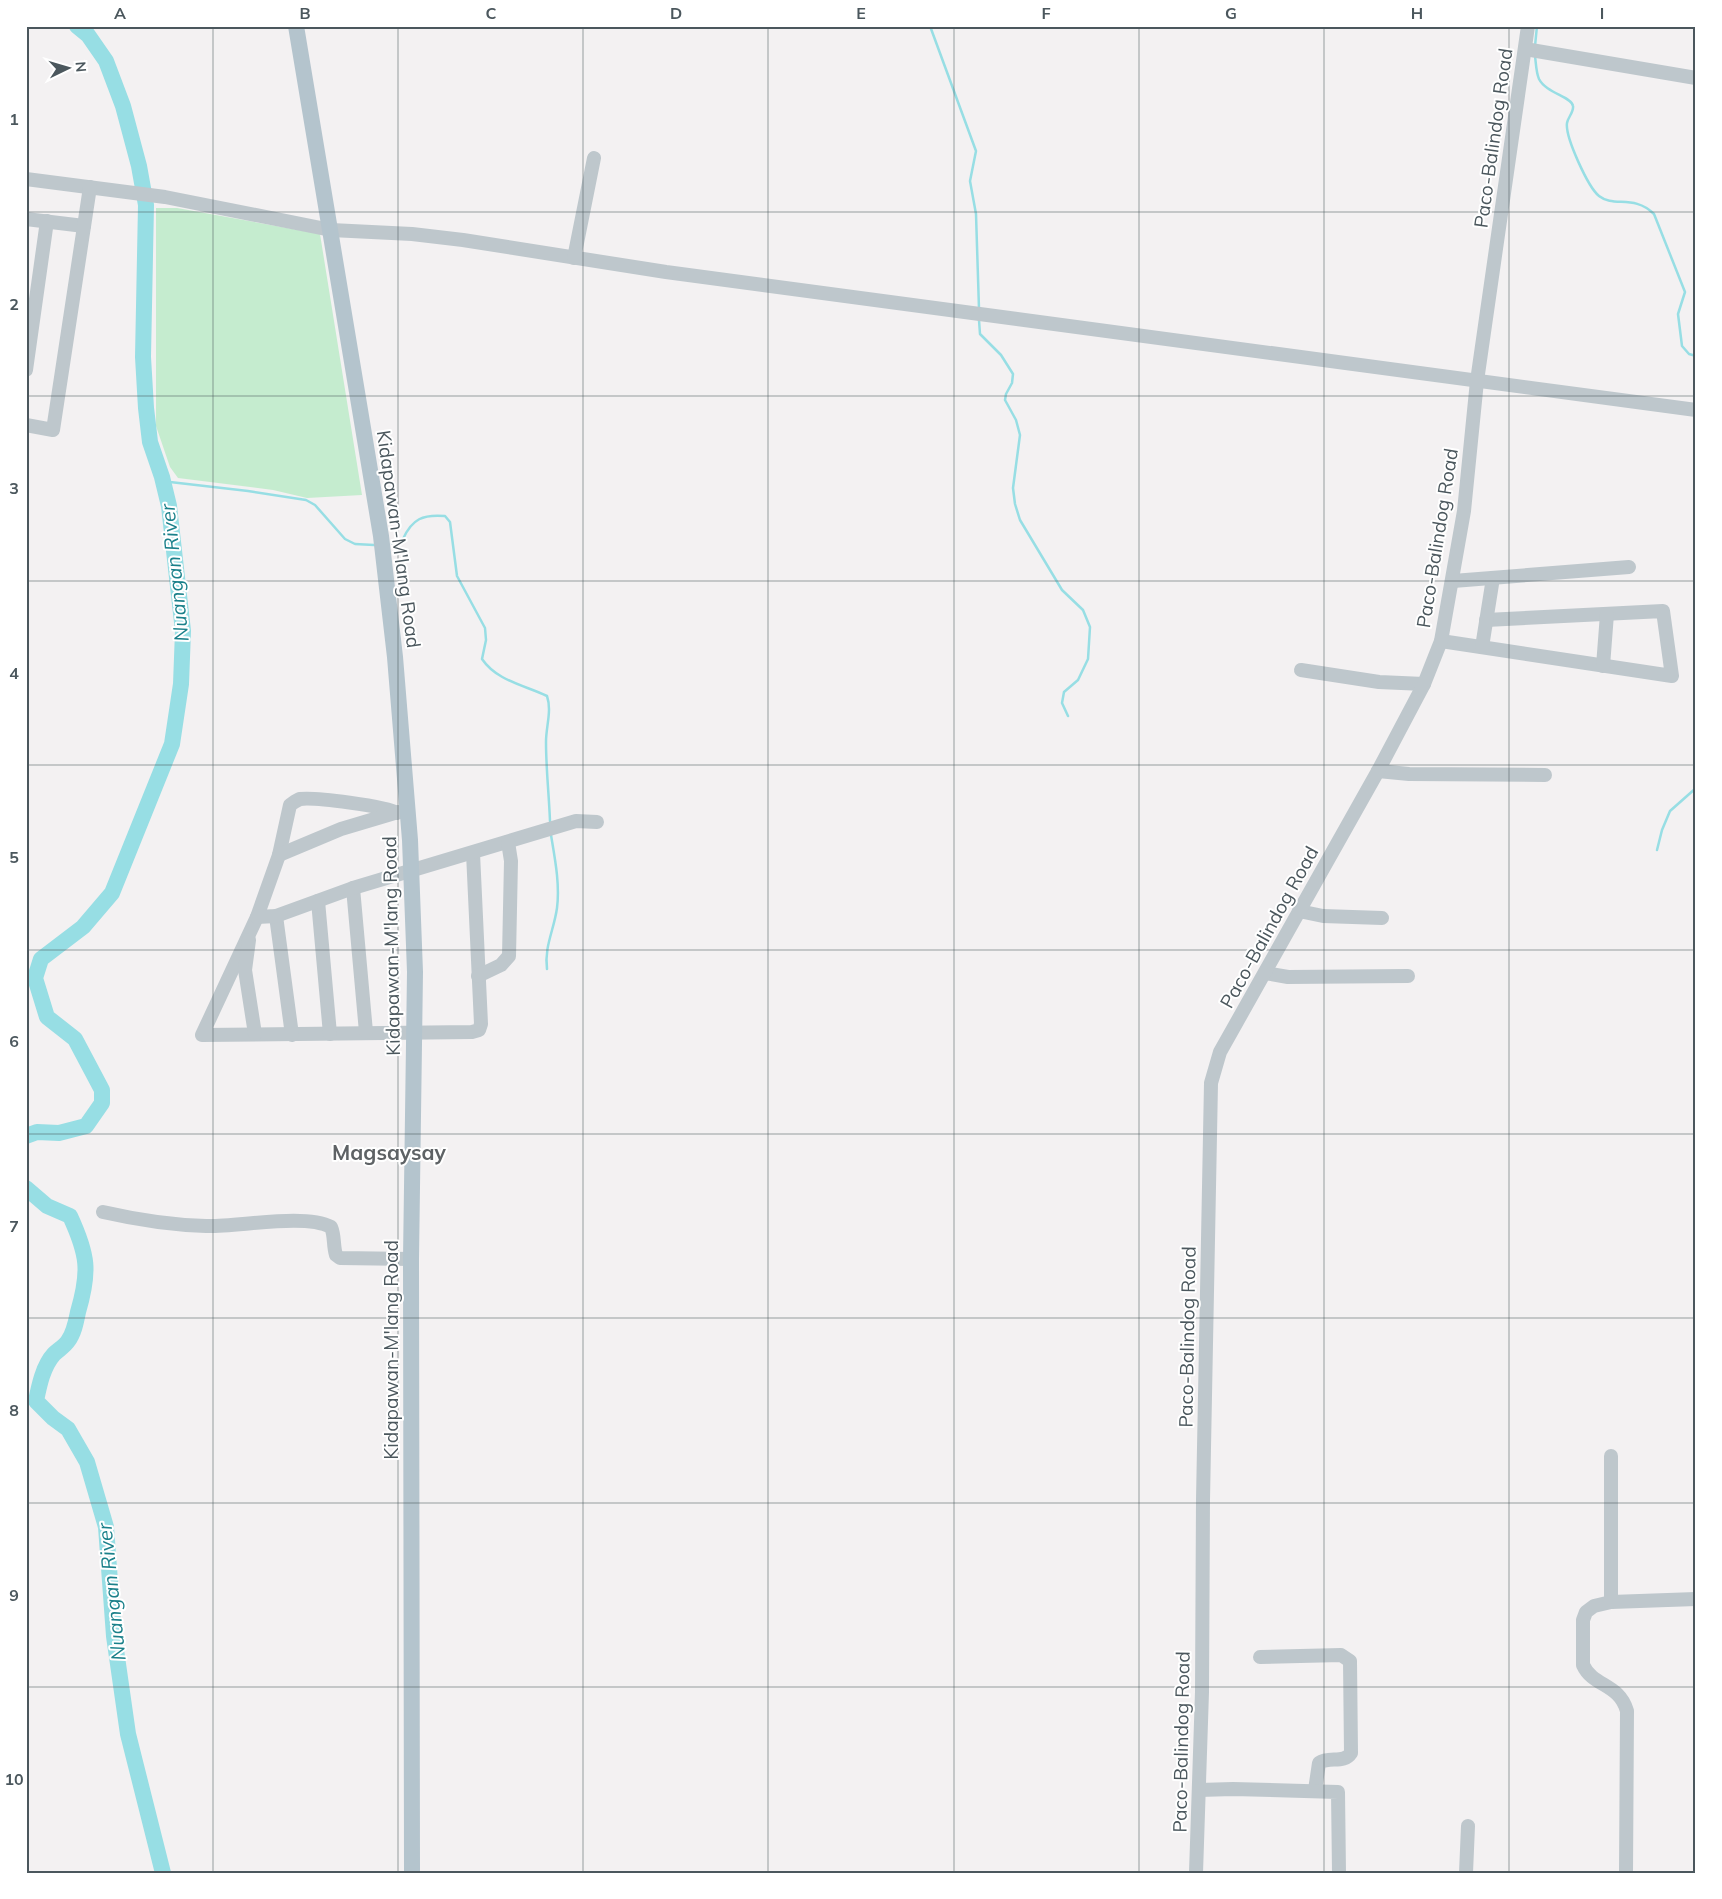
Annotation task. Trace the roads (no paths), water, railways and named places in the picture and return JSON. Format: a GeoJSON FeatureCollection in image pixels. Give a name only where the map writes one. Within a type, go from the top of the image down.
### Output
{"type":"FeatureCollection","features":[{"type":"Feature","properties":{"kind":"main road","name":"Kidapawan-M'lang Road"},"geometry":{"type":"LineString","coordinates":[[296,26],[381,536],[395,657],[402,812],[412,871],[414,962],[411,1259],[412,1873]]}},
{"type":"Feature","properties":{"kind":"street","name":"Paco-Balindog Road"},"geometry":{"type":"LineString","coordinates":[[1196,1873],[1211,1083],[1220,1052],[1378,771],[1424,684],[1441,641],[1464,511],[1477,380],[1528,26]]}},
{"type":"Feature","properties":{"kind":"street"},"geometry":{"type":"LineString","coordinates":[[1525,49],[1696,78]]}},
{"type":"Feature","properties":{"kind":"street"},"geometry":{"type":"LineString","coordinates":[[574,258],[594,158]]}},
{"type":"Feature","properties":{"kind":"street"},"geometry":{"type":"LineString","coordinates":[[26,179],[165,197],[331,230],[412,234],[574,258],[1696,410]]}},
{"type":"Feature","properties":{"kind":"street"},"geometry":{"type":"LineString","coordinates":[[26,425],[54,430],[90,187]]}},
{"type":"Feature","properties":{"kind":"street"},"geometry":{"type":"LineString","coordinates":[[26,219],[84,226]]}},
{"type":"Feature","properties":{"kind":"street"},"geometry":{"type":"LineString","coordinates":[[26,370],[47,221]]}},
{"type":"Feature","properties":{"kind":"street"},"geometry":{"type":"LineString","coordinates":[[1453,580],[1629,567]]}},
{"type":"Feature","properties":{"kind":"street"},"geometry":{"type":"LineString","coordinates":[[1482,647],[1493,578]]}},
{"type":"Feature","properties":{"kind":"street"},"geometry":{"type":"LineString","coordinates":[[1441,641],[1672,676],[1663,611],[1486,620]]}},
{"type":"Feature","properties":{"kind":"street"},"geometry":{"type":"LineString","coordinates":[[1603,666],[1607,614]]}},
{"type":"Feature","properties":{"kind":"street"},"geometry":{"type":"LineString","coordinates":[[1301,670],[1380,682],[1424,684]]}},
{"type":"Feature","properties":{"kind":"street"},"geometry":{"type":"LineString","coordinates":[[1378,771],[1409,774],[1545,776]]}},
{"type":"Feature","properties":{"kind":"street"},"geometry":{"type":"LineString","coordinates":[[402,812],[376,806],[298,800],[290,805],[279,855],[254,920],[202,1035],[292,1035],[413,1031],[472,1032],[479,1030],[482,1024],[473,853]]}},
{"type":"Feature","properties":{"kind":"street"},"geometry":{"type":"LineString","coordinates":[[279,855],[341,829],[402,812]]}},
{"type":"Feature","properties":{"kind":"street"},"geometry":{"type":"LineString","coordinates":[[254,920],[276,916],[354,888],[576,821],[597,822]]}},
{"type":"Feature","properties":{"kind":"street"},"geometry":{"type":"LineString","coordinates":[[478,976],[501,965],[509,956],[511,861],[508,842]]}},
{"type":"Feature","properties":{"kind":"street"},"geometry":{"type":"LineString","coordinates":[[354,888],[366,1032]]}},
{"type":"Feature","properties":{"kind":"street"},"geometry":{"type":"LineString","coordinates":[[318,901],[330,1034]]}},
{"type":"Feature","properties":{"kind":"street"},"geometry":{"type":"LineString","coordinates":[[1299,911],[1323,916],[1382,918]]}},
{"type":"Feature","properties":{"kind":"street"},"geometry":{"type":"LineString","coordinates":[[276,916],[292,1035]]}},
{"type":"Feature","properties":{"kind":"street"},"geometry":{"type":"LineString","coordinates":[[254,920],[245,970],[255,1034]]}},
{"type":"Feature","properties":{"kind":"street"},"geometry":{"type":"LineString","coordinates":[[1265,973],[1288,977],[1408,976]]}},
{"type":"Feature","properties":{"kind":"street"},"geometry":{"type":"LineString","coordinates":[[103,1212],[149,1222],[207,1226],[312,1221],[331,1227],[334,1250],[340,1258],[411,1259]]}},
{"type":"Feature","properties":{"kind":"street"},"geometry":{"type":"LineString","coordinates":[[1611,1456],[1611,1602]]}},
{"type":"Feature","properties":{"kind":"street"},"geometry":{"type":"LineString","coordinates":[[1626,1873],[1627,1711],[1621,1696],[1586,1672],[1581,1657],[1584,1616],[1594,1606],[1611,1602],[1696,1599]]}},
{"type":"Feature","properties":{"kind":"street"},"geometry":{"type":"LineString","coordinates":[[1260,1657],[1341,1655],[1350,1661],[1351,1753],[1344,1759],[1326,1759],[1319,1763],[1315,1790]]}},
{"type":"Feature","properties":{"kind":"street"},"geometry":{"type":"LineString","coordinates":[[1199,1790],[1335,1791],[1339,1795],[1339,1873]]}},
{"type":"Feature","properties":{"kind":"street"},"geometry":{"type":"LineString","coordinates":[[1466,1873],[1468,1826]]}},
{"type":"Feature","properties":{"kind":"waterway","name":"Nuangan River"},"geometry":{"type":"LineString","coordinates":[[26,1136],[37,1132],[59,1133],[86,1126],[102,1103],[102,1090],[75,1039],[47,1017],[35,978],[41,959],[83,927],[112,893],[172,744],[181,684],[183,631],[169,506],[162,477],[150,442],[146,408],[143,357],[146,205],[139,166],[123,106],[106,61],[88,35],[77,26]]}},
{"type":"Feature","properties":{"kind":"waterway"},"geometry":{"type":"LineString","coordinates":[[930,26],[976,151],[970,181],[976,214],[979,309]]}},
{"type":"Feature","properties":{"kind":"waterway"},"geometry":{"type":"LineString","coordinates":[[1535,46],[1537,26]]}},
{"type":"Feature","properties":{"kind":"waterway"},"geometry":{"type":"LineString","coordinates":[[1535,56],[1538,76],[1542,84],[1572,103],[1573,110],[1568,119],[1567,130],[1578,161],[1594,191],[1599,196],[1611,201],[1639,204],[1654,214],[1685,292],[1678,314],[1682,346],[1689,354],[1696,356]]}},
{"type":"Feature","properties":{"kind":"waterway"},"geometry":{"type":"LineString","coordinates":[[979,320],[980,334],[1001,355],[1013,374],[1012,383],[1005,400],[1016,420],[1020,435],[1013,488],[1020,520],[1062,590],[1083,610],[1090,627],[1088,659],[1078,680],[1064,692],[1062,703],[1068,716]]}},
{"type":"Feature","properties":{"kind":"waterway"},"geometry":{"type":"LineString","coordinates":[[162,477],[170,482],[306,500],[315,505],[345,539],[355,544],[374,545]]}},
{"type":"Feature","properties":{"kind":"waterway"},"geometry":{"type":"LineString","coordinates":[[392,543],[403,539],[414,522],[424,517],[445,516],[450,522],[457,576],[485,628],[486,640],[482,659],[495,673],[547,696],[549,713],[546,752],[550,821]]}},
{"type":"Feature","properties":{"kind":"waterway"},"geometry":{"type":"LineString","coordinates":[[1657,850],[1662,830],[1670,811],[1696,788]]}},
{"type":"Feature","properties":{"kind":"waterway"},"geometry":{"type":"LineString","coordinates":[[547,969],[547,953],[558,899],[557,872],[551,835]]}},
{"type":"Feature","properties":{"kind":"waterway","name":"Nuangan River"},"geometry":{"type":"LineString","coordinates":[[26,1188],[47,1206],[70,1216],[84,1253],[84,1285],[72,1334],[67,1343],[54,1354],[47,1364],[36,1401],[53,1418],[68,1429],[87,1462],[106,1527],[114,1636],[128,1734],[163,1873]]}},
{"type":"Feature","properties":{"kind":"district","name":"Magsaysay"},"geometry":{"type":"Point","coordinates":[389,1152]}}]}
